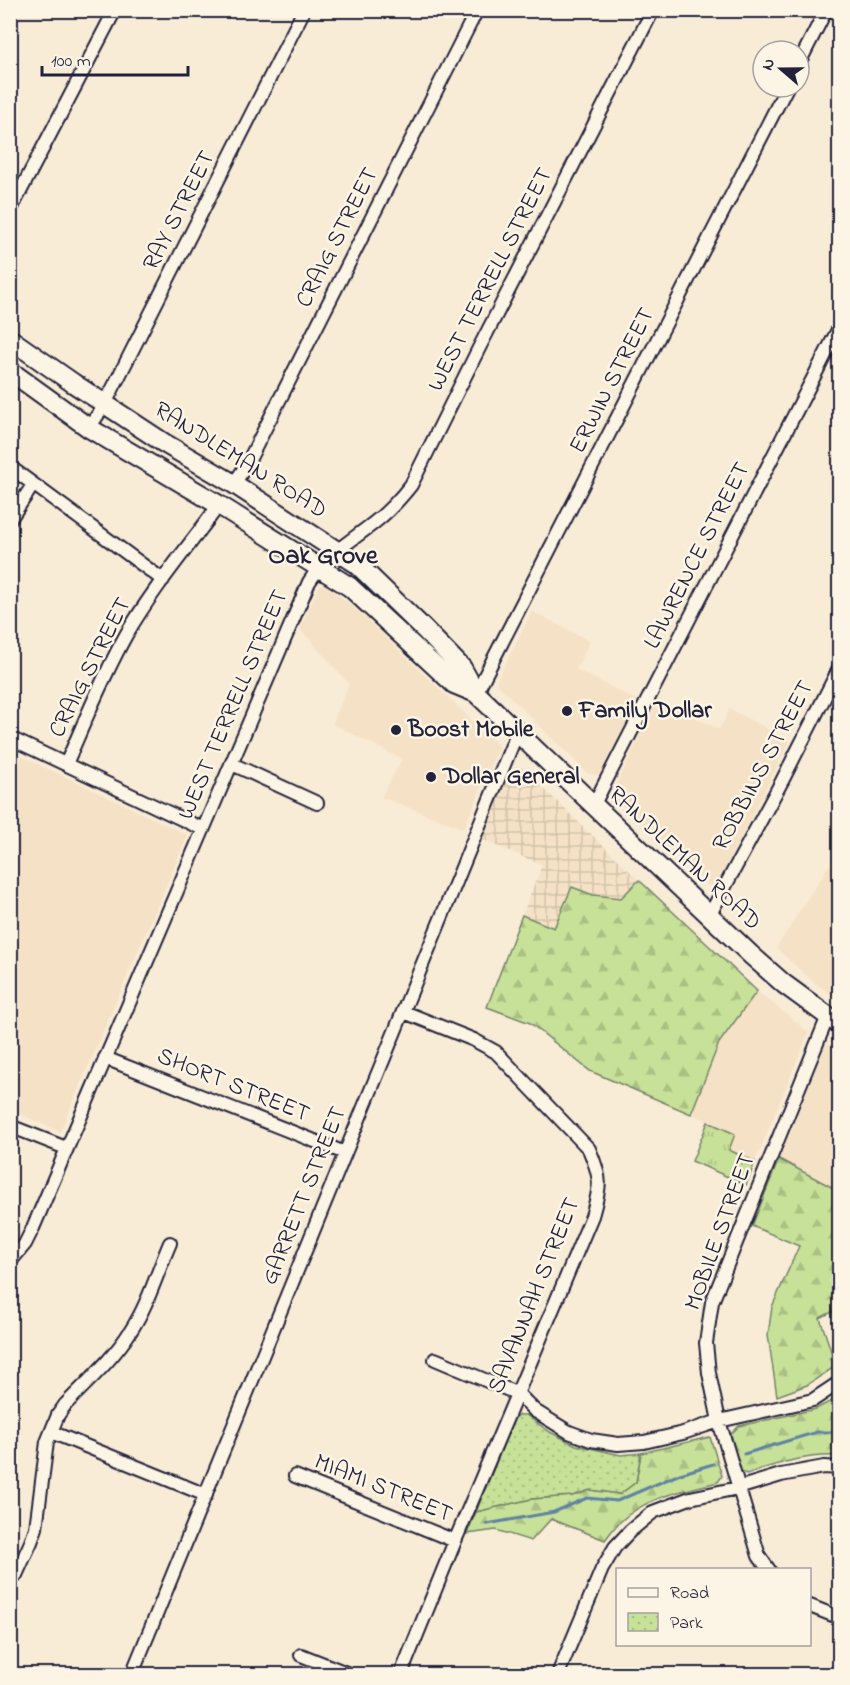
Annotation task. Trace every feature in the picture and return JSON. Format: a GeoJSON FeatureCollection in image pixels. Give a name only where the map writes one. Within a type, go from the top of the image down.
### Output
{"type":"FeatureCollection","features":[{"type":"Feature","properties":{"kind":"main road","name":"RANDLEMAN ROAD"},"geometry":{"type":"LineString","coordinates":[[10,339],[164,443],[234,483],[357,564],[462,668],[476,693],[593,806],[784,984],[834,1021]]}},
{"type":"Feature","properties":{"kind":"main road","name":"RANDLEMAN ROAD"},"geometry":{"type":"LineString","coordinates":[[10,371],[89,428],[219,505],[350,587],[454,684],[476,693]]}},
{"type":"Feature","properties":{"kind":"street","name":"RAY STREET"},"geometry":{"type":"LineString","coordinates":[[89,428],[105,404],[304,10]]}},
{"type":"Feature","properties":{"kind":"street","name":"CRAIG STREET"},"geometry":{"type":"LineString","coordinates":[[234,483],[247,464],[477,10]]}},
{"type":"Feature","properties":{"kind":"street","name":"WEST TERRELL STREET"},"geometry":{"type":"LineString","coordinates":[[10,1262],[25,1244],[33,1228],[309,582],[319,567],[337,550],[376,522],[395,505],[411,485],[653,10]]}},
{"type":"Feature","properties":{"kind":"street"},"geometry":{"type":"LineString","coordinates":[[811,39],[826,10]]}},
{"type":"Feature","properties":{"kind":"street"},"geometry":{"type":"LineString","coordinates":[[10,211],[110,14]]}},
{"type":"Feature","properties":{"kind":"street","name":"ERWIN STREET"},"geometry":{"type":"LineString","coordinates":[[476,693],[781,99]]}},
{"type":"Feature","properties":{"kind":"street","name":"LAWRENCE STREET"},"geometry":{"type":"LineString","coordinates":[[593,806],[840,326]]}},
{"type":"Feature","properties":{"kind":"street"},"geometry":{"type":"LineString","coordinates":[[10,467],[163,580]]}},
{"type":"Feature","properties":{"kind":"street"},"geometry":{"type":"LineString","coordinates":[[10,519],[33,485]]}},
{"type":"Feature","properties":{"kind":"street","name":"CRAIG STREET"},"geometry":{"type":"LineString","coordinates":[[66,764],[99,689],[127,635],[163,580],[219,505]]}},
{"type":"Feature","properties":{"kind":"street","name":"ROBBINS STREET"},"geometry":{"type":"LineString","coordinates":[[709,916],[840,668]]}},
{"type":"Feature","properties":{"kind":"street","name":"GARRETT STREET"},"geometry":{"type":"LineString","coordinates":[[132,1674],[517,733]]}},
{"type":"Feature","properties":{"kind":"street"},"geometry":{"type":"LineString","coordinates":[[10,738],[203,829]]}},
{"type":"Feature","properties":{"kind":"street"},"geometry":{"type":"LineString","coordinates":[[232,764],[317,803]]}},
{"type":"Feature","properties":{"kind":"street","name":"SAVANNAH STREET"},"geometry":{"type":"LineString","coordinates":[[401,1674],[592,1216],[600,1189],[597,1169],[589,1149],[496,1052],[474,1040],[404,1012]]}},
{"type":"Feature","properties":{"kind":"street","name":"MOBILE STREET"},"geometry":{"type":"LineString","coordinates":[[768,1568],[759,1556],[718,1421],[706,1343],[712,1302],[834,1021]]}},
{"type":"Feature","properties":{"kind":"street","name":"SHORT STREET"},"geometry":{"type":"LineString","coordinates":[[105,1058],[345,1153]]}},
{"type":"Feature","properties":{"kind":"street"},"geometry":{"type":"LineString","coordinates":[[10,1126],[66,1148]]}},
{"type":"Feature","properties":{"kind":"street"},"geometry":{"type":"LineString","coordinates":[[16,1575],[36,1528],[46,1443],[58,1415],[131,1332],[170,1243]]}},
{"type":"Feature","properties":{"kind":"street"},"geometry":{"type":"LineString","coordinates":[[435,1359],[518,1394],[535,1411],[569,1432],[591,1440],[618,1444],[644,1442],[718,1421],[813,1400],[840,1382]]}},
{"type":"Feature","properties":{"kind":"street"},"geometry":{"type":"LineString","coordinates":[[51,1432],[206,1495]]}},
{"type":"Feature","properties":{"kind":"street"},"geometry":{"type":"LineString","coordinates":[[558,1674],[602,1569],[615,1547],[653,1512],[690,1498],[738,1488],[781,1475],[824,1467],[840,1468]]}},
{"type":"Feature","properties":{"kind":"street","name":"MIAMI STREET"},"geometry":{"type":"LineString","coordinates":[[295,1476],[455,1541]]}},
{"type":"Feature","properties":{"kind":"street"},"geometry":{"type":"LineString","coordinates":[[811,1605],[840,1618]]}},
{"type":"Feature","properties":{"kind":"street"},"geometry":{"type":"LineString","coordinates":[[302,1655],[349,1674]]}},
{"type":"Feature","properties":{"kind":"shaded area"},"geometry":{"type":"Polygon","coordinates":[[[325,584],[356,609],[498,745],[464,829],[381,797],[402,759],[332,724],[349,684],[300,629],[319,586],[325,584]]]}},
{"type":"Feature","properties":{"kind":"shaded area"},"geometry":{"type":"Polygon","coordinates":[[[532,611],[590,641],[576,669],[638,701],[597,775],[588,774],[497,684],[532,611]]]}},
{"type":"Feature","properties":{"kind":"shaded area"},"geometry":{"type":"Polygon","coordinates":[[[658,699],[719,729],[730,709],[790,741],[718,883],[712,886],[707,885],[611,795],[658,699]]]}},
{"type":"Feature","properties":{"kind":"shaded area"},"geometry":{"type":"Polygon","coordinates":[[[11,751],[188,835],[60,1132],[11,1110],[11,751]]]}},
{"type":"Feature","properties":{"kind":"shaded area"},"geometry":{"type":"Polygon","coordinates":[[[514,767],[521,767],[639,880],[622,898],[593,895],[572,887],[554,928],[522,915],[542,865],[481,839],[509,773],[514,767]]]}},
{"type":"Feature","properties":{"kind":"shaded area"},"geometry":{"type":"Polygon","coordinates":[[[829,865],[839,870],[839,1001],[806,976],[776,948],[829,865]]]}},
{"type":"Feature","properties":{"kind":"shaded area"},"geometry":{"type":"Polygon","coordinates":[[[757,991],[809,1032],[755,1162],[728,1150],[735,1134],[691,1114],[719,1043],[757,991]]]}},
{"type":"Feature","properties":{"kind":"shaded area"},"geometry":{"type":"Polygon","coordinates":[[[829,1044],[839,1050],[839,1191],[779,1159],[825,1046],[829,1044]]]}},
{"type":"Feature","properties":{"kind":"green space"},"geometry":{"type":"Polygon","coordinates":[[[639,880],[757,991],[719,1043],[691,1114],[590,1071],[530,1023],[487,1007],[522,915],[554,928],[572,887],[593,895],[621,898],[639,880]]]}},
{"type":"Feature","properties":{"kind":"green space"},"geometry":{"type":"Polygon","coordinates":[[[708,1122],[735,1134],[729,1150],[755,1162],[746,1185],[692,1161],[708,1122]]]}},
{"type":"Feature","properties":{"kind":"green space"},"geometry":{"type":"Polygon","coordinates":[[[779,1159],[839,1191],[840,1308],[820,1318],[836,1366],[807,1385],[777,1396],[768,1335],[772,1307],[799,1246],[752,1226],[779,1159]]]}},
{"type":"Feature","properties":{"kind":"green space"},"geometry":{"type":"Polygon","coordinates":[[[839,1397],[839,1456],[803,1458],[746,1474],[740,1471],[731,1434],[739,1426],[816,1409],[839,1397]]]}},
{"type":"Feature","properties":{"kind":"green space"},"geometry":{"type":"Polygon","coordinates":[[[519,1415],[526,1415],[550,1432],[576,1445],[621,1455],[641,1453],[636,1482],[620,1494],[590,1490],[572,1496],[531,1499],[476,1512],[514,1419],[519,1415]]]}},
{"type":"Feature","properties":{"kind":"green space"},"geometry":{"type":"Polygon","coordinates":[[[710,1437],[722,1476],[718,1482],[666,1496],[642,1506],[618,1524],[605,1540],[551,1519],[531,1541],[496,1530],[467,1534],[476,1512],[531,1499],[572,1496],[590,1490],[620,1494],[636,1482],[641,1453],[710,1437]]]}},
{"type":"Feature","properties":{"kind":"waterway"},"geometry":{"type":"LineString","coordinates":[[744,1454],[817,1432],[840,1432]]}},
{"type":"Feature","properties":{"kind":"waterway"},"geometry":{"type":"LineString","coordinates":[[487,1524],[554,1512],[587,1498],[617,1501],[680,1474],[713,1464]]}},
{"type":"Feature","properties":{"kind":"place","name":"Family Dollar"},"geometry":{"type":"Point","coordinates":[567,711]}},
{"type":"Feature","properties":{"kind":"place","name":"Boost Mobile"},"geometry":{"type":"Point","coordinates":[396,730]}},
{"type":"Feature","properties":{"kind":"place","name":"Dollar General"},"geometry":{"type":"Point","coordinates":[431,777]}},
{"type":"Feature","properties":{"kind":"district","name":"Oak Grove"},"geometry":{"type":"Point","coordinates":[323,557]}}]}
